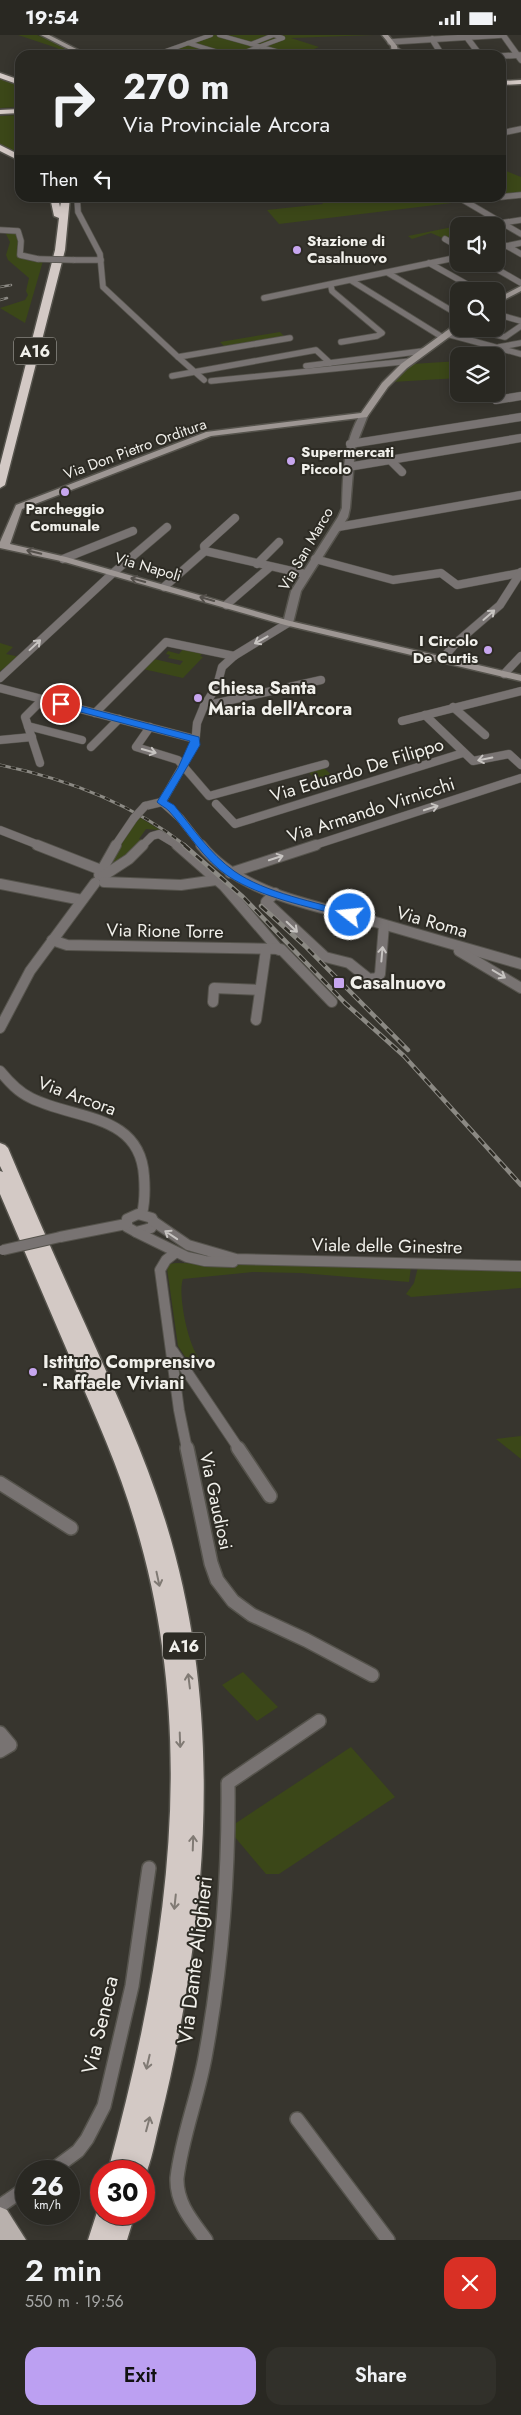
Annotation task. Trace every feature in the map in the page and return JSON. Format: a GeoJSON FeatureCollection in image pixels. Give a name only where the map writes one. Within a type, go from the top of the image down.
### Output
{"type":"FeatureCollection","features":[{"type":"Feature","properties":{"kind":"highway"},"geometry":{"type":"LineString","coordinates":[[0,75],[15,80]]}},
{"type":"Feature","properties":{"kind":"highway"},"geometry":{"type":"LineString","coordinates":[[506,84],[521,83]]}},
{"type":"Feature","properties":{"kind":"highway"},"geometry":{"type":"LineString","coordinates":[[0,112],[15,111]]}},
{"type":"Feature","properties":{"kind":"highway"},"geometry":{"type":"LineString","coordinates":[[0,148],[15,156]]}},
{"type":"Feature","properties":{"kind":"highway"},"geometry":{"type":"LineString","coordinates":[[57,202],[61,216]]}},
{"type":"Feature","properties":{"kind":"highway"},"geometry":{"type":"LineString","coordinates":[[61,216],[62,202]]}},
{"type":"Feature","properties":{"kind":"highway"},"geometry":{"type":"LineString","coordinates":[[61,216],[65,202]]}},
{"type":"Feature","properties":{"kind":"highway","name":"A16"},"geometry":{"type":"LineString","coordinates":[[0,456],[54,250],[61,216]]}},
{"type":"Feature","properties":{"kind":"highway","name":"A16"},"geometry":{"type":"LineString","coordinates":[[0,485],[60,250],[61,216]]}},
{"type":"Feature","properties":{"kind":"highway","name":"A16"},"geometry":{"type":"LineString","coordinates":[[0,1148],[122,1427],[146,1489],[168,1564],[184,1646],[193,1733],[194,1816],[191,1884],[181,1970],[170,2032],[139,2160]]}},
{"type":"Feature","properties":{"kind":"highway","name":"A16"},"geometry":{"type":"LineString","coordinates":[[0,1176],[134,1491],[156,1566],[167,1622],[176,1690],[180,1734],[180,1807],[172,1925],[155,2031],[122,2160]]}},
{"type":"Feature","properties":{"kind":"highway"},"geometry":{"type":"LineString","coordinates":[[99,2240],[104,2225]]}},
{"type":"Feature","properties":{"kind":"highway"},"geometry":{"type":"LineString","coordinates":[[116,2240],[121,2225]]}},
{"type":"Feature","properties":{"kind":"main road"},"geometry":{"type":"LineString","coordinates":[[42,35],[75,50]]}},
{"type":"Feature","properties":{"kind":"main road"},"geometry":{"type":"LineString","coordinates":[[385,35],[394,50]]}},
{"type":"Feature","properties":{"kind":"main road"},"geometry":{"type":"LineString","coordinates":[[505,297],[521,288]]}},
{"type":"Feature","properties":{"kind":"main road","name":"Via San Marco"},"geometry":{"type":"LineString","coordinates":[[364,415],[385,385],[423,351],[450,331]]}},
{"type":"Feature","properties":{"kind":"main road","name":"Via Don Pietro Orditura"},"geometry":{"type":"LineString","coordinates":[[3,545],[19,507],[209,434],[364,415]]}},
{"type":"Feature","properties":{"kind":"main road","name":"Via Napoli"},"geometry":{"type":"LineString","coordinates":[[3,545],[63,559],[288,623],[521,679]]}},
{"type":"Feature","properties":{"kind":"main road"},"geometry":{"type":"LineString","coordinates":[[0,2216],[16,2240]]}},
{"type":"Feature","properties":{"kind":"main road"},"geometry":{"type":"LineString","coordinates":[[0,2233],[4,2240]]}},
{"type":"Feature","properties":{"kind":"street"},"geometry":{"type":"LineString","coordinates":[[169,50],[211,35]]}},
{"type":"Feature","properties":{"kind":"street"},"geometry":{"type":"LineString","coordinates":[[219,35],[271,50]]}},
{"type":"Feature","properties":{"kind":"street"},"geometry":{"type":"LineString","coordinates":[[250,44],[274,35],[283,38],[251,50]]}},
{"type":"Feature","properties":{"kind":"street"},"geometry":{"type":"LineString","coordinates":[[390,42],[503,35],[520,56]]}},
{"type":"Feature","properties":{"kind":"street"},"geometry":{"type":"LineString","coordinates":[[466,36],[476,50]]}},
{"type":"Feature","properties":{"kind":"street"},"geometry":{"type":"LineString","coordinates":[[432,39],[439,50]]}},
{"type":"Feature","properties":{"kind":"street"},"geometry":{"type":"LineString","coordinates":[[188,43],[211,50]]}},
{"type":"Feature","properties":{"kind":"street"},"geometry":{"type":"LineString","coordinates":[[506,56],[520,56]]}},
{"type":"Feature","properties":{"kind":"street"},"geometry":{"type":"LineString","coordinates":[[506,132],[521,129]]}},
{"type":"Feature","properties":{"kind":"street"},"geometry":{"type":"LineString","coordinates":[[506,196],[521,195]]}},
{"type":"Feature","properties":{"kind":"street"},"geometry":{"type":"LineString","coordinates":[[77,202],[78,212],[101,260],[104,287],[107,292],[193,371],[207,381],[235,380],[411,361]]}},
{"type":"Feature","properties":{"kind":"street"},"geometry":{"type":"LineString","coordinates":[[466,202],[491,217]]}},
{"type":"Feature","properties":{"kind":"street"},"geometry":{"type":"LineString","coordinates":[[505,222],[521,219]]}},
{"type":"Feature","properties":{"kind":"street"},"geometry":{"type":"LineString","coordinates":[[505,225],[521,234]]}},
{"type":"Feature","properties":{"kind":"street"},"geometry":{"type":"LineString","coordinates":[[0,230],[12,229],[18,231],[22,241],[20,255],[38,259],[101,260]]}},
{"type":"Feature","properties":{"kind":"street"},"geometry":{"type":"LineString","coordinates":[[445,239],[450,242]]}},
{"type":"Feature","properties":{"kind":"street"},"geometry":{"type":"LineString","coordinates":[[507,246],[521,243]]}},
{"type":"Feature","properties":{"kind":"street"},"geometry":{"type":"LineString","coordinates":[[507,246],[521,254]]}},
{"type":"Feature","properties":{"kind":"street"},"geometry":{"type":"LineString","coordinates":[[264,299],[450,259]]}},
{"type":"Feature","properties":{"kind":"street"},"geometry":{"type":"LineString","coordinates":[[429,263],[463,282]]}},
{"type":"Feature","properties":{"kind":"street"},"geometry":{"type":"LineString","coordinates":[[502,272],[521,283]]}},
{"type":"Feature","properties":{"kind":"street"},"geometry":{"type":"LineString","coordinates":[[388,273],[450,310]]}},
{"type":"Feature","properties":{"kind":"street"},"geometry":{"type":"LineString","coordinates":[[352,281],[444,335],[492,347]]}},
{"type":"Feature","properties":{"kind":"street"},"geometry":{"type":"LineString","coordinates":[[331,286],[332,291],[382,333],[379,336],[341,342]]}},
{"type":"Feature","properties":{"kind":"street"},"geometry":{"type":"LineString","coordinates":[[505,317],[521,321]]}},
{"type":"Feature","properties":{"kind":"street"},"geometry":{"type":"LineString","coordinates":[[505,337],[521,326]]}},
{"type":"Feature","properties":{"kind":"street"},"geometry":{"type":"LineString","coordinates":[[178,357],[295,342],[316,350],[330,363]]}},
{"type":"Feature","properties":{"kind":"street"},"geometry":{"type":"LineString","coordinates":[[172,376],[295,342]]}},
{"type":"Feature","properties":{"kind":"street"},"geometry":{"type":"LineString","coordinates":[[501,347],[521,343]]}},
{"type":"Feature","properties":{"kind":"street"},"geometry":{"type":"LineString","coordinates":[[505,350],[521,354]]}},
{"type":"Feature","properties":{"kind":"street"},"geometry":{"type":"LineString","coordinates":[[283,369],[423,351]]}},
{"type":"Feature","properties":{"kind":"street"},"geometry":{"type":"LineString","coordinates":[[505,399],[521,396]]}},
{"type":"Feature","properties":{"kind":"street","name":"Via San Marco"},"geometry":{"type":"LineString","coordinates":[[288,623],[296,591],[315,559],[338,527],[346,507],[350,444],[356,426],[364,415]]}},
{"type":"Feature","properties":{"kind":"street"},"geometry":{"type":"LineString","coordinates":[[350,444],[521,417]]}},
{"type":"Feature","properties":{"kind":"street"},"geometry":{"type":"LineString","coordinates":[[348,467],[521,438]]}},
{"type":"Feature","properties":{"kind":"street"},"geometry":{"type":"LineString","coordinates":[[390,460],[402,472]]}},
{"type":"Feature","properties":{"kind":"street"},"geometry":{"type":"LineString","coordinates":[[338,527],[521,495]]}},
{"type":"Feature","properties":{"kind":"street"},"geometry":{"type":"LineString","coordinates":[[205,551],[204,546],[236,518]]}},
{"type":"Feature","properties":{"kind":"street"},"geometry":{"type":"LineString","coordinates":[[0,678],[113,573],[167,527]]}},
{"type":"Feature","properties":{"kind":"street"},"geometry":{"type":"LineString","coordinates":[[63,559],[133,531]]}},
{"type":"Feature","properties":{"kind":"street"},"geometry":{"type":"LineString","coordinates":[[257,563],[279,542]]}},
{"type":"Feature","properties":{"kind":"street"},"geometry":{"type":"LineString","coordinates":[[205,551],[306,574]]}},
{"type":"Feature","properties":{"kind":"street"},"geometry":{"type":"LineString","coordinates":[[164,587],[205,551]]}},
{"type":"Feature","properties":{"kind":"street"},"geometry":{"type":"LineString","coordinates":[[315,559],[393,580],[441,573],[457,585],[521,573],[517,585],[500,605],[457,642],[441,660]]}},
{"type":"Feature","properties":{"kind":"street"},"geometry":{"type":"LineString","coordinates":[[226,605],[270,567]]}},
{"type":"Feature","properties":{"kind":"street"},"geometry":{"type":"LineString","coordinates":[[2,1024],[14,998],[52,939],[100,877],[124,831],[145,806],[162,802],[195,745],[197,723],[204,706],[217,687],[218,675],[222,667],[234,656],[288,623]]}},
{"type":"Feature","properties":{"kind":"street"},"geometry":{"type":"LineString","coordinates":[[95,713],[166,642],[234,656]]}},
{"type":"Feature","properties":{"kind":"street"},"geometry":{"type":"LineString","coordinates":[[504,674],[521,656]]}},
{"type":"Feature","properties":{"kind":"street"},"geometry":{"type":"LineString","coordinates":[[204,706],[321,680]]}},
{"type":"Feature","properties":{"kind":"street"},"geometry":{"type":"LineString","coordinates":[[0,688],[195,739]]}},
{"type":"Feature","properties":{"kind":"street","name":"Via Eduardo De Filippo"},"geometry":{"type":"LineString","coordinates":[[402,721],[521,691]]}},
{"type":"Feature","properties":{"kind":"street"},"geometry":{"type":"LineString","coordinates":[[40,763],[25,717],[44,699]]}},
{"type":"Feature","properties":{"kind":"street"},"geometry":{"type":"LineString","coordinates":[[453,707],[485,735]]}},
{"type":"Feature","properties":{"kind":"street","name":"Via Eduardo De Filippo"},"geometry":{"type":"LineString","coordinates":[[216,804],[235,824],[463,753],[425,715]]}},
{"type":"Feature","properties":{"kind":"street"},"geometry":{"type":"LineString","coordinates":[[91,747],[119,719]]}},
{"type":"Feature","properties":{"kind":"street"},"geometry":{"type":"LineString","coordinates":[[28,726],[82,740]]}},
{"type":"Feature","properties":{"kind":"street"},"geometry":{"type":"LineString","coordinates":[[150,727],[136,747],[172,758],[184,766],[209,796],[325,765]]}},
{"type":"Feature","properties":{"kind":"street"},"geometry":{"type":"LineString","coordinates":[[0,741],[32,737]]}},
{"type":"Feature","properties":{"kind":"street"},"geometry":{"type":"LineString","coordinates":[[463,753],[473,761],[509,754],[521,765]]}},
{"type":"Feature","properties":{"kind":"street","name":"Via Armando Virnicchi"},"geometry":{"type":"LineString","coordinates":[[230,873],[521,778]]}},
{"type":"Feature","properties":{"kind":"street","name":"Via Roma"},"geometry":{"type":"LineString","coordinates":[[162,802],[170,807],[209,853],[230,873],[275,893],[521,964]]}},
{"type":"Feature","properties":{"kind":"street"},"geometry":{"type":"LineString","coordinates":[[0,831],[100,877],[181,885],[216,880]]}},
{"type":"Feature","properties":{"kind":"street"},"geometry":{"type":"LineString","coordinates":[[100,877],[129,859],[152,836],[159,834],[190,855],[216,880],[278,950],[281,949],[332,1002]]}},
{"type":"Feature","properties":{"kind":"street"},"geometry":{"type":"LineString","coordinates":[[0,884],[82,900]]}},
{"type":"Feature","properties":{"kind":"street"},"geometry":{"type":"LineString","coordinates":[[275,893],[266,902],[295,930],[325,957],[349,963],[369,979],[377,978],[380,974],[384,925]]}},
{"type":"Feature","properties":{"kind":"street","name":"Via Rione Torre"},"geometry":{"type":"LineString","coordinates":[[52,939],[67,945],[278,950]]}},
{"type":"Feature","properties":{"kind":"street"},"geometry":{"type":"LineString","coordinates":[[447,944],[520,986]]}},
{"type":"Feature","properties":{"kind":"street"},"geometry":{"type":"LineString","coordinates":[[256,1020],[266,950]]}},
{"type":"Feature","properties":{"kind":"street"},"geometry":{"type":"LineString","coordinates":[[481,964],[479,959],[490,955]]}},
{"type":"Feature","properties":{"kind":"street"},"geometry":{"type":"LineString","coordinates":[[213,1002],[214,988],[260,990]]}},
{"type":"Feature","properties":{"kind":"street","name":"Via Arcora"},"geometry":{"type":"LineString","coordinates":[[0,1071],[6,1081],[35,1101],[110,1125],[136,1143],[142,1158],[146,1188],[142,1214]]}},
{"type":"Feature","properties":{"kind":"street"},"geometry":{"type":"LineString","coordinates":[[142,1214],[149,1216],[153,1221],[153,1226],[148,1231],[136,1232],[129,1229],[126,1224],[130,1216],[142,1214]]}},
{"type":"Feature","properties":{"kind":"street","name":"Viale delle Ginestre"},"geometry":{"type":"LineString","coordinates":[[153,1221],[188,1245],[236,1259],[253,1261],[521,1266]]}},
{"type":"Feature","properties":{"kind":"street"},"geometry":{"type":"LineString","coordinates":[[2,1250],[126,1224]]}},
{"type":"Feature","properties":{"kind":"street","name":"Viale delle Ginestre"},"geometry":{"type":"LineString","coordinates":[[136,1232],[154,1239],[175,1253],[204,1261],[239,1263],[253,1261]]}},
{"type":"Feature","properties":{"kind":"street","name":"Via Gaudiosi"},"geometry":{"type":"LineString","coordinates":[[175,1253],[166,1260],[160,1270],[179,1410],[211,1563],[217,1580],[233,1601],[252,1615],[306,1639],[372,1675]]}},
{"type":"Feature","properties":{"kind":"street"},"geometry":{"type":"LineString","coordinates":[[171,1348],[270,1496]]}},
{"type":"Feature","properties":{"kind":"street"},"geometry":{"type":"LineString","coordinates":[[0,1483],[71,1528]]}},
{"type":"Feature","properties":{"kind":"street","name":"Via Dante Alighieri"},"geometry":{"type":"LineString","coordinates":[[206,2240],[185,2211],[178,2195],[177,2184],[179,2165],[205,2056],[218,1987],[229,1851],[228,1783],[318,1721]]}},
{"type":"Feature","properties":{"kind":"street"},"geometry":{"type":"LineString","coordinates":[[0,1733],[10,1745],[0,1751]]}},
{"type":"Feature","properties":{"kind":"street","name":"Via Seneca"},"geometry":{"type":"LineString","coordinates":[[66,2160],[78,2151],[87,2139],[104,2107],[132,1986],[149,1868]]}},
{"type":"Feature","properties":{"kind":"street"},"geometry":{"type":"LineString","coordinates":[[297,2119],[388,2240]]}},
{"type":"Feature","properties":{"kind":"street"},"geometry":{"type":"LineString","coordinates":[[0,2206],[15,2196]]}},
{"type":"Feature","properties":{"kind":"green space"},"geometry":{"type":"Polygon","coordinates":[[[18,35],[37,35],[72,50],[60,50],[18,35]]]}},
{"type":"Feature","properties":{"kind":"green space"},"geometry":{"type":"Polygon","coordinates":[[[208,35],[374,35],[291,38],[319,47],[312,50],[165,50],[208,35]]]}},
{"type":"Feature","properties":{"kind":"green space"},"geometry":{"type":"Polygon","coordinates":[[[0,77],[15,84],[15,107],[0,108],[0,77]]]}},
{"type":"Feature","properties":{"kind":"green space"},"geometry":{"type":"Polygon","coordinates":[[[15,115],[15,152],[0,145],[0,116],[15,115]]]}},
{"type":"Feature","properties":{"kind":"green space"},"geometry":{"type":"Polygon","coordinates":[[[506,171],[521,177],[521,193],[506,194],[506,171]]]}},
{"type":"Feature","properties":{"kind":"green space"},"geometry":{"type":"Polygon","coordinates":[[[321,202],[460,202],[279,224],[267,210],[323,204],[321,202]]]}},
{"type":"Feature","properties":{"kind":"green space"},"geometry":{"type":"Polygon","coordinates":[[[450,227],[450,241],[431,233],[412,239],[408,236],[450,227]]]}},
{"type":"Feature","properties":{"kind":"green space"},"geometry":{"type":"Polygon","coordinates":[[[15,231],[20,242],[17,253],[19,257],[30,261],[43,261],[25,323],[0,308],[25,300],[28,295],[26,291],[29,278],[8,260],[6,255],[10,242],[5,232],[15,231]]]}},
{"type":"Feature","properties":{"kind":"green space"},"geometry":{"type":"Polygon","coordinates":[[[280,332],[285,337],[226,348],[220,342],[280,332]]]}},
{"type":"Feature","properties":{"kind":"green space"},"geometry":{"type":"Polygon","coordinates":[[[450,362],[450,379],[392,382],[412,364],[450,362]]]}},
{"type":"Feature","properties":{"kind":"green space"},"geometry":{"type":"Polygon","coordinates":[[[0,643],[13,647],[6,654],[20,657],[0,671],[0,643]]]}},
{"type":"Feature","properties":{"kind":"green space"},"geometry":{"type":"Polygon","coordinates":[[[184,648],[203,653],[200,656],[203,657],[183,678],[143,669],[154,659],[180,665],[183,661],[168,658],[170,655],[166,654],[168,651],[179,654],[184,648]]]}},
{"type":"Feature","properties":{"kind":"green space"},"geometry":{"type":"Polygon","coordinates":[[[324,768],[338,781],[323,786],[309,773],[324,768]]]}},
{"type":"Feature","properties":{"kind":"green space"},"geometry":{"type":"Polygon","coordinates":[[[139,817],[160,830],[146,829],[139,839],[145,841],[109,870],[110,861],[139,817]]]}},
{"type":"Feature","properties":{"kind":"green space"},"geometry":{"type":"Polygon","coordinates":[[[169,1264],[411,1267],[409,1282],[301,1273],[253,1272],[183,1279],[182,1296],[185,1321],[192,1346],[201,1360],[190,1364],[178,1346],[167,1268],[169,1264]]]}},
{"type":"Feature","properties":{"kind":"green space"},"geometry":{"type":"Polygon","coordinates":[[[418,1267],[498,1269],[521,1272],[521,1288],[411,1297],[406,1294],[414,1283],[418,1267]]]}},
{"type":"Feature","properties":{"kind":"green space"},"geometry":{"type":"Polygon","coordinates":[[[521,1436],[521,1459],[496,1439],[521,1436]]]}},
{"type":"Feature","properties":{"kind":"green space"},"geometry":{"type":"Polygon","coordinates":[[[243,1672],[278,1707],[257,1721],[222,1685],[243,1672]]]}},
{"type":"Feature","properties":{"kind":"green space"},"geometry":{"type":"Polygon","coordinates":[[[351,1747],[395,1797],[279,1874],[266,1874],[234,1836],[233,1825],[351,1747]]]}},
{"type":"Feature","properties":{"kind":"railway"},"geometry":{"type":"LineString","coordinates":[[0,287],[11,285]]}},
{"type":"Feature","properties":{"kind":"railway"},"geometry":{"type":"LineString","coordinates":[[0,300],[7,298]]}},
{"type":"Feature","properties":{"kind":"railway"},"geometry":{"type":"LineString","coordinates":[[0,765],[74,785],[121,805],[143,817],[186,846]]}},
{"type":"Feature","properties":{"kind":"railway"},"geometry":{"type":"LineString","coordinates":[[184,845],[243,897],[345,1003],[404,1056],[521,1185]]}},
{"type":"Feature","properties":{"kind":"railway"},"geometry":{"type":"LineString","coordinates":[[261,906],[305,946],[408,1050]]}},
{"type":"Feature","properties":{"kind":"place","name":"Stazione di Casalnuovo"},"geometry":{"type":"Point","coordinates":[297,250]}},
{"type":"Feature","properties":{"kind":"place","name":"Supermercati Piccolo"},"geometry":{"type":"Point","coordinates":[291,461]}},
{"type":"Feature","properties":{"kind":"place","name":"Parcheggio Comunale"},"geometry":{"type":"Point","coordinates":[65,492]}},
{"type":"Feature","properties":{"kind":"place","name":"I Circolo De Curtis"},"geometry":{"type":"Point","coordinates":[488,650]}},
{"type":"Feature","properties":{"kind":"place","name":"Chiesa Santa Maria dell'Arcora"},"geometry":{"type":"Point","coordinates":[198,698]}},
{"type":"Feature","properties":{"kind":"place","name":"Casalnuovo"},"geometry":{"type":"Point","coordinates":[339,983]}},
{"type":"Feature","properties":{"kind":"place","name":"Istituto Comprensivo - Raffaele Viviani"},"geometry":{"type":"Point","coordinates":[33,1372]}},
{"type":"Feature","properties":{"kind":"route"},"geometry":{"type":"LineString","coordinates":[[61,704],[195,739],[195,745],[183,768],[162,802],[170,807],[209,853],[230,873],[280,895],[350,915]]}}]}
